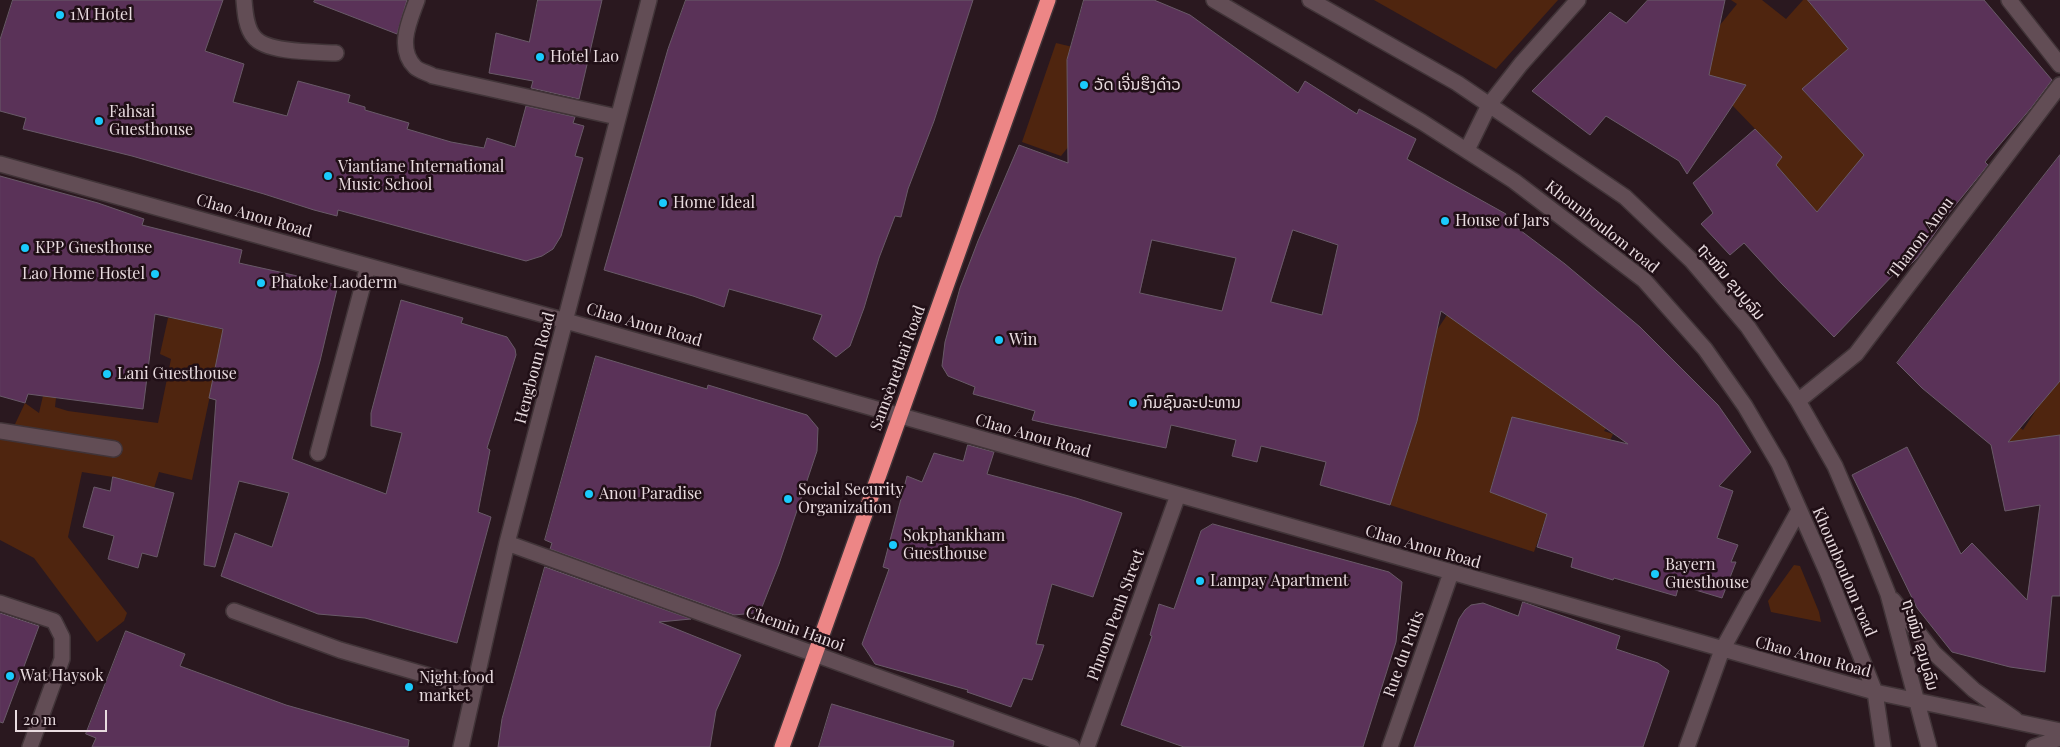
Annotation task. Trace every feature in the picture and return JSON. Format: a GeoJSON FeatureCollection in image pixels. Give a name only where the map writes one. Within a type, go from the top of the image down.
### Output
{"type":"FeatureCollection","features":[{"type":"Feature","properties":{"kind":"highway","name":"Samsènethaï Road"},"geometry":{"type":"LineString","coordinates":[[782,747],[1048,0]]}},
{"type":"Feature","properties":{"kind":"street"},"geometry":{"type":"LineString","coordinates":[[244,0],[250,30],[255,39],[285,51],[336,53]]}},
{"type":"Feature","properties":{"kind":"street"},"geometry":{"type":"LineString","coordinates":[[417,0],[405,37],[407,54],[415,68],[433,76],[617,117]]}},
{"type":"Feature","properties":{"kind":"street","name":"Hengboun Road"},"geometry":{"type":"LineString","coordinates":[[461,747],[507,543],[649,0]]}},
{"type":"Feature","properties":{"kind":"street","name":"Khounboulom road"},"geometry":{"type":"LineString","coordinates":[[1214,0],[1467,150],[1514,181],[1644,280],[1705,349],[1745,406],[1779,464],[1827,572],[1875,692],[1883,747]]}},
{"type":"Feature","properties":{"kind":"street","name":"ຖະໜົນ ຂຸນບູລົມ"},"geometry":{"type":"LineString","coordinates":[[1310,0],[1457,83],[1625,196],[1685,254],[1748,327],[1798,401],[1835,466],[1888,594],[1929,747]]}},
{"type":"Feature","properties":{"kind":"street"},"geometry":{"type":"LineString","coordinates":[[1467,150],[1489,104],[1521,64],[1578,0]]}},
{"type":"Feature","properties":{"kind":"street"},"geometry":{"type":"LineString","coordinates":[[2009,0],[2060,65]]}},
{"type":"Feature","properties":{"kind":"street","name":"Thanon Anou"},"geometry":{"type":"LineString","coordinates":[[1798,401],[1856,354],[2055,103],[2060,84]]}},
{"type":"Feature","properties":{"kind":"street","name":"Chao Anou Road"},"geometry":{"type":"LineString","coordinates":[[0,164],[566,321],[1722,650],[1875,692],[2060,731]]}},
{"type":"Feature","properties":{"kind":"street"},"geometry":{"type":"LineString","coordinates":[[318,453],[368,266]]}},
{"type":"Feature","properties":{"kind":"street"},"geometry":{"type":"LineString","coordinates":[[0,431],[114,450]]}},
{"type":"Feature","properties":{"kind":"street","name":"Phnom Penh Street"},"geometry":{"type":"LineString","coordinates":[[1087,747],[1178,495]]}},
{"type":"Feature","properties":{"kind":"street"},"geometry":{"type":"LineString","coordinates":[[1687,747],[1722,650],[1799,510]]}},
{"type":"Feature","properties":{"kind":"street","name":"Chemin Hanoi"},"geometry":{"type":"LineString","coordinates":[[507,543],[1072,747]]}},
{"type":"Feature","properties":{"kind":"street","name":"Rue du Puits"},"geometry":{"type":"LineString","coordinates":[[1390,747],[1451,573]]}},
{"type":"Feature","properties":{"kind":"street"},"geometry":{"type":"LineString","coordinates":[[1888,594],[1934,653],[1974,690],[2020,723]]}},
{"type":"Feature","properties":{"kind":"street"},"geometry":{"type":"LineString","coordinates":[[0,603],[54,621],[62,637],[62,659],[30,747]]}},
{"type":"Feature","properties":{"kind":"street"},"geometry":{"type":"LineString","coordinates":[[234,611],[340,650],[474,689]]}},
{"type":"Feature","properties":{"kind":"street"},"geometry":{"type":"LineString","coordinates":[[2034,747],[2060,738]]}},
{"type":"Feature","properties":{"kind":"shaded area"},"geometry":{"type":"Polygon","coordinates":[[[1374,0],[1558,0],[1496,69],[1374,0]]]}},
{"type":"Feature","properties":{"kind":"shaded area"},"geometry":{"type":"Polygon","coordinates":[[[1731,0],[1762,0],[1786,19],[1803,0],[1808,0],[1848,49],[1803,90],[1836,126],[1872,145],[1851,181],[1817,212],[1776,165],[1782,157],[1732,105],[1655,60],[1712,59],[1720,25],[1737,4],[1731,0]]]}},
{"type":"Feature","properties":{"kind":"shaded area"},"geometry":{"type":"Polygon","coordinates":[[[1056,43],[1119,58],[1067,59],[1069,146],[1061,156],[1022,142],[1056,43]]]}},
{"type":"Feature","properties":{"kind":"shaded area"},"geometry":{"type":"Polygon","coordinates":[[[1447,315],[1609,424],[1604,431],[1613,434],[1607,447],[1512,417],[1490,491],[1516,502],[1552,499],[1534,552],[1390,505],[1417,421],[1437,330],[1447,315]]]}},
{"type":"Feature","properties":{"kind":"shaded area"},"geometry":{"type":"Polygon","coordinates":[[[168,318],[180,319],[224,330],[192,480],[159,472],[154,488],[113,477],[82,472],[68,537],[127,613],[124,621],[97,642],[34,558],[0,540],[0,438],[8,439],[25,403],[39,413],[45,387],[60,361],[55,407],[68,411],[158,423],[171,359],[160,354],[168,318]]]}},
{"type":"Feature","properties":{"kind":"shaded area"},"geometry":{"type":"Polygon","coordinates":[[[2060,381],[2060,435],[1991,444],[1986,441],[2007,418],[2023,430],[2040,404],[2060,381]]]}},
{"type":"Feature","properties":{"kind":"shaded area"},"geometry":{"type":"Polygon","coordinates":[[[1794,565],[1800,566],[1819,612],[1821,622],[1771,612],[1768,601],[1794,565]]]}},
{"type":"Feature","properties":{"kind":"building"},"geometry":{"type":"Polygon","coordinates":[[[13,0],[223,0],[205,51],[244,64],[233,102],[287,116],[298,81],[350,95],[348,102],[365,107],[365,110],[409,123],[407,129],[451,142],[484,148],[487,138],[515,147],[526,106],[575,117],[573,123],[584,126],[575,156],[583,158],[561,236],[553,249],[542,256],[526,261],[338,210],[337,216],[314,210],[132,156],[23,129],[26,118],[0,111],[0,40],[13,0]]]}},
{"type":"Feature","properties":{"kind":"building"},"geometry":{"type":"Polygon","coordinates":[[[315,0],[407,0],[397,34],[314,2],[315,0]]]}},
{"type":"Feature","properties":{"kind":"building","name":"Hotel Lao"},"geometry":{"type":"Polygon","coordinates":[[[538,0],[602,0],[579,99],[531,88],[533,81],[489,73],[496,33],[529,42],[538,0]]]}},
{"type":"Feature","properties":{"kind":"building"},"geometry":{"type":"Polygon","coordinates":[[[686,0],[973,0],[934,121],[908,189],[901,217],[895,216],[850,346],[836,357],[813,339],[822,315],[729,289],[724,307],[604,270],[668,49],[686,0]]]}},
{"type":"Feature","properties":{"kind":"building"},"geometry":{"type":"Polygon","coordinates":[[[1084,0],[1154,0],[1190,15],[1298,93],[1305,81],[1357,114],[1359,109],[1416,139],[1407,159],[1506,214],[1504,218],[1565,264],[1640,327],[1718,405],[1751,452],[1719,486],[1733,491],[1717,538],[1738,545],[1731,562],[1736,562],[1722,598],[1679,585],[1676,596],[1614,578],[1613,580],[1571,567],[1573,558],[1537,547],[1547,514],[1490,492],[1512,417],[1628,444],[1441,311],[1417,421],[1390,505],[1320,485],[1326,462],[1261,446],[1257,462],[1232,456],[1236,440],[1171,425],[1166,448],[1032,420],[1035,411],[973,394],[975,387],[948,376],[942,366],[945,342],[960,288],[1019,145],[1068,163],[1067,60],[1084,0]],[[1293,230],[1271,302],[1322,315],[1338,245],[1293,230]],[[1152,240],[1140,293],[1222,311],[1236,258],[1152,240]]]}},
{"type":"Feature","properties":{"kind":"building"},"geometry":{"type":"Polygon","coordinates":[[[1648,0],[1725,0],[1709,75],[1746,85],[1687,174],[1679,161],[1606,116],[1590,135],[1532,91],[1610,12],[1626,23],[1648,0]]]}},
{"type":"Feature","properties":{"kind":"building"},"geometry":{"type":"Polygon","coordinates":[[[1808,0],[1984,0],[2052,80],[1985,162],[1988,165],[1949,213],[1918,257],[1900,275],[1896,272],[1834,337],[1744,243],[1730,255],[1701,224],[1713,213],[1693,183],[1755,129],[1782,157],[1776,165],[1817,212],[1864,155],[1802,89],[1848,49],[1808,0]]]}},
{"type":"Feature","properties":{"kind":"building"},"geometry":{"type":"Polygon","coordinates":[[[2060,155],[2060,381],[2008,442],[2060,435],[2060,596],[2052,596],[2045,672],[2010,667],[1952,652],[1917,608],[1852,475],[1907,447],[1961,554],[1972,543],[2027,600],[2040,505],[2005,511],[1991,445],[1922,388],[1897,363],[2060,155]]]}},
{"type":"Feature","properties":{"kind":"building"},"geometry":{"type":"Polygon","coordinates":[[[0,176],[98,203],[144,219],[142,225],[242,250],[239,263],[338,285],[320,361],[292,459],[386,494],[402,433],[371,426],[371,413],[401,300],[463,318],[461,323],[507,337],[515,349],[516,355],[487,448],[490,450],[478,512],[491,517],[457,643],[365,618],[318,614],[221,576],[235,533],[272,547],[289,493],[239,481],[215,567],[204,565],[216,400],[209,398],[223,329],[155,314],[143,409],[28,394],[25,403],[0,396],[0,176]]]}},
{"type":"Feature","properties":{"kind":"building"},"geometry":{"type":"Polygon","coordinates":[[[596,356],[707,389],[708,385],[807,415],[818,428],[817,451],[779,564],[762,607],[755,613],[734,615],[550,549],[552,543],[545,540],[596,356]]]}},
{"type":"Feature","properties":{"kind":"building"},"geometry":{"type":"Polygon","coordinates":[[[968,445],[994,452],[987,474],[1076,498],[1122,513],[1093,597],[1052,584],[1036,644],[1044,645],[1032,680],[1023,678],[1011,707],[967,692],[968,690],[875,664],[862,644],[889,569],[883,567],[907,476],[922,482],[934,453],[963,461],[968,445]]]}},
{"type":"Feature","properties":{"kind":"building"},"geometry":{"type":"Polygon","coordinates":[[[113,477],[174,493],[157,557],[142,553],[138,568],[108,559],[114,536],[83,527],[94,487],[110,491],[113,477]]]}},
{"type":"Feature","properties":{"kind":"building"},"geometry":{"type":"Polygon","coordinates":[[[1213,524],[1389,572],[1402,582],[1396,642],[1363,747],[1184,747],[1121,725],[1152,636],[1150,635],[1159,604],[1174,609],[1201,531],[1213,524]]]}},
{"type":"Feature","properties":{"kind":"building"},"geometry":{"type":"Polygon","coordinates":[[[545,567],[691,619],[659,622],[741,655],[716,711],[710,747],[498,747],[502,719],[545,567]]]}},
{"type":"Feature","properties":{"kind":"building"},"geometry":{"type":"Polygon","coordinates":[[[1523,602],[1620,636],[1616,649],[1658,663],[1669,671],[1643,747],[1414,747],[1459,619],[1465,610],[1471,605],[1483,603],[1518,616],[1523,602]]]}},
{"type":"Feature","properties":{"kind":"building","name":"Wat Haysok"},"geometry":{"type":"Polygon","coordinates":[[[0,613],[39,626],[3,723],[0,722],[0,613]]]}},
{"type":"Feature","properties":{"kind":"building"},"geometry":{"type":"Polygon","coordinates":[[[126,631],[185,654],[180,666],[286,705],[409,740],[408,747],[92,747],[96,738],[86,734],[126,631]]]}},
{"type":"Feature","properties":{"kind":"building"},"geometry":{"type":"Polygon","coordinates":[[[832,704],[954,741],[953,747],[819,747],[832,704]]]}},
{"type":"Feature","properties":{"kind":"place","name":"1M Hotel"},"geometry":{"type":"Point","coordinates":[60,15]}},
{"type":"Feature","properties":{"kind":"place","name":"Hotel Lao"},"geometry":{"type":"Point","coordinates":[540,57]}},
{"type":"Feature","properties":{"kind":"place","name":"ວັດ ເຈີ່ນຮຶງດ໋າວ"},"geometry":{"type":"Point","coordinates":[1084,85]}},
{"type":"Feature","properties":{"kind":"place","name":"Fahsai Guesthouse"},"geometry":{"type":"Point","coordinates":[99,121]}},
{"type":"Feature","properties":{"kind":"place","name":"Viantiane International Music School"},"geometry":{"type":"Point","coordinates":[328,176]}},
{"type":"Feature","properties":{"kind":"place","name":"Home Ideal"},"geometry":{"type":"Point","coordinates":[663,203]}},
{"type":"Feature","properties":{"kind":"place","name":"House of Jars"},"geometry":{"type":"Point","coordinates":[1445,221]}},
{"type":"Feature","properties":{"kind":"place","name":"KPP Guesthouse"},"geometry":{"type":"Point","coordinates":[25,248]}},
{"type":"Feature","properties":{"kind":"place","name":"Lao Home Hostel"},"geometry":{"type":"Point","coordinates":[155,274]}},
{"type":"Feature","properties":{"kind":"place","name":"Phatoke Laoderm"},"geometry":{"type":"Point","coordinates":[261,283]}},
{"type":"Feature","properties":{"kind":"place","name":"Win"},"geometry":{"type":"Point","coordinates":[999,340]}},
{"type":"Feature","properties":{"kind":"place","name":"Lani Guesthouse"},"geometry":{"type":"Point","coordinates":[107,374]}},
{"type":"Feature","properties":{"kind":"place","name":"ກົມຊົນລະປະທານ"},"geometry":{"type":"Point","coordinates":[1133,403]}},
{"type":"Feature","properties":{"kind":"place","name":"Anou Paradise"},"geometry":{"type":"Point","coordinates":[589,494]}},
{"type":"Feature","properties":{"kind":"place","name":"Social Security Organization"},"geometry":{"type":"Point","coordinates":[788,499]}},
{"type":"Feature","properties":{"kind":"place","name":"Sokphankham Guesthouse"},"geometry":{"type":"Point","coordinates":[893,545]}},
{"type":"Feature","properties":{"kind":"place","name":"Bayern Guesthouse"},"geometry":{"type":"Point","coordinates":[1655,574]}},
{"type":"Feature","properties":{"kind":"place","name":"Lampay Apartment"},"geometry":{"type":"Point","coordinates":[1200,581]}},
{"type":"Feature","properties":{"kind":"place","name":"Wat Haysok"},"geometry":{"type":"Point","coordinates":[10,676]}},
{"type":"Feature","properties":{"kind":"place","name":"Night food market"},"geometry":{"type":"Point","coordinates":[409,687]}}]}
